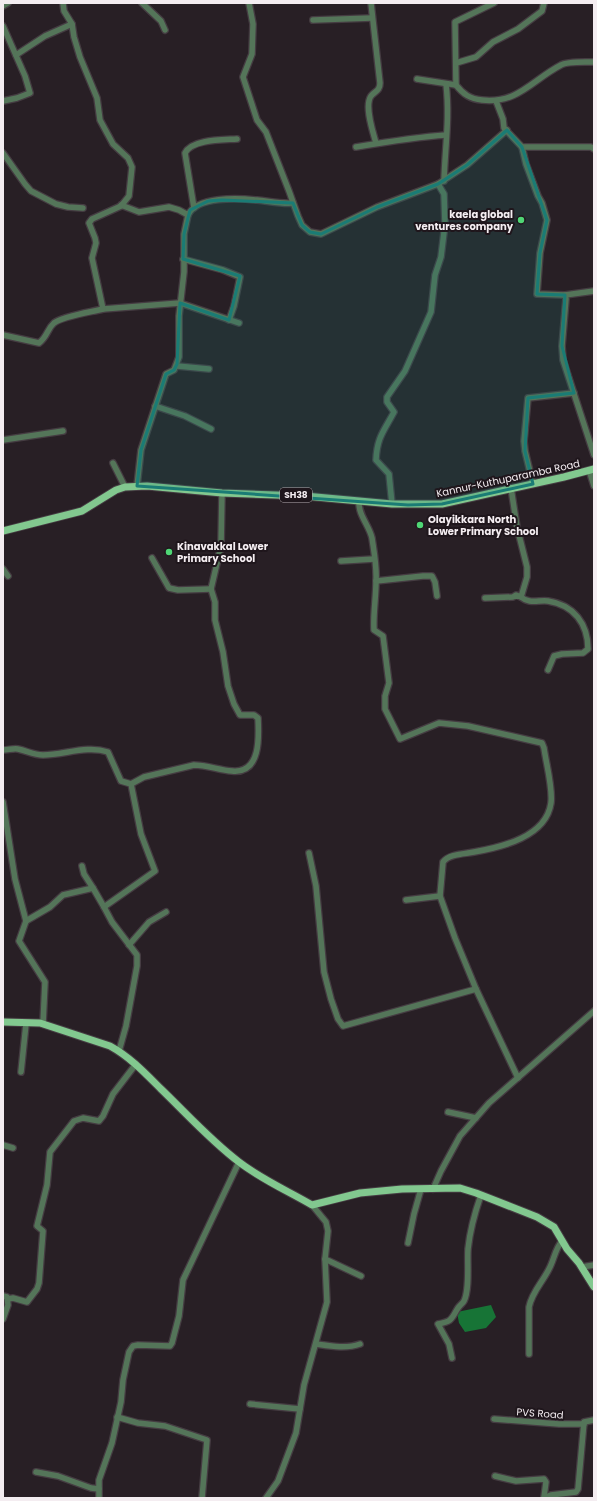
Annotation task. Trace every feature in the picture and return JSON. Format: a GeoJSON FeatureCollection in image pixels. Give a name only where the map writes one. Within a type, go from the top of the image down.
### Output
{"type":"FeatureCollection","features":[{"type":"Feature","properties":{"kind":"main road","name":"Kannur-Kuthuparamba Road"},"geometry":{"type":"LineString","coordinates":[[3,530],[82,511],[116,490],[125,487],[137,486],[222,493],[305,496],[392,504],[442,504],[592,470]]}},
{"type":"Feature","properties":{"kind":"main road"},"geometry":{"type":"LineString","coordinates":[[3,1022],[42,1024],[110,1046],[119,1051],[136,1064],[239,1162],[257,1174],[312,1205],[342,1199],[360,1193],[402,1189],[460,1188],[537,1217],[554,1227],[567,1249],[582,1267],[594,1287]]}},
{"type":"Feature","properties":{"kind":"street"},"geometry":{"type":"LineString","coordinates":[[3,6],[8,3]]}},
{"type":"Feature","properties":{"kind":"street"},"geometry":{"type":"LineString","coordinates":[[63,3],[64,11],[72,24],[80,57],[97,98],[100,120],[113,144],[128,158],[132,167],[129,196],[121,205],[110,212],[92,219],[90,223],[96,244],[92,258],[103,309]]}},
{"type":"Feature","properties":{"kind":"street"},"geometry":{"type":"LineString","coordinates":[[142,3],[161,21],[165,30]]}},
{"type":"Feature","properties":{"kind":"street"},"geometry":{"type":"LineString","coordinates":[[249,3],[252,24],[252,54],[242,77],[257,120],[266,132],[302,225],[310,232],[321,234],[378,207],[441,183],[467,165],[507,130]]}},
{"type":"Feature","properties":{"kind":"street"},"geometry":{"type":"LineString","coordinates":[[371,3],[380,88],[371,96],[368,104],[370,123],[376,143]]}},
{"type":"Feature","properties":{"kind":"street"},"geometry":{"type":"LineString","coordinates":[[494,3],[455,22],[456,85],[471,98],[496,101],[508,99],[562,64],[594,62]]}},
{"type":"Feature","properties":{"kind":"street"},"geometry":{"type":"LineString","coordinates":[[456,63],[476,58],[493,42],[518,29],[542,11],[544,3]]}},
{"type":"Feature","properties":{"kind":"street"},"geometry":{"type":"LineString","coordinates":[[313,20],[372,18]]}},
{"type":"Feature","properties":{"kind":"street"},"geometry":{"type":"LineString","coordinates":[[16,55],[45,36],[72,24]]}},
{"type":"Feature","properties":{"kind":"street"},"geometry":{"type":"LineString","coordinates":[[3,26],[25,76],[30,93],[3,101]]}},
{"type":"Feature","properties":{"kind":"street"},"geometry":{"type":"LineString","coordinates":[[417,80],[456,85]]}},
{"type":"Feature","properties":{"kind":"street"},"geometry":{"type":"LineString","coordinates":[[392,504],[389,474],[376,460],[376,450],[381,433],[394,412],[386,402],[387,397],[405,371],[431,312],[435,275],[441,257],[445,224],[444,194],[441,183],[449,104],[446,84]]}},
{"type":"Feature","properties":{"kind":"street"},"geometry":{"type":"LineString","coordinates":[[496,101],[503,119],[504,128],[522,147],[526,164],[542,203],[547,220],[540,253],[537,294],[565,295],[594,291]]}},
{"type":"Feature","properties":{"kind":"street"},"geometry":{"type":"LineString","coordinates":[[356,147],[376,143],[446,135]]}},
{"type":"Feature","properties":{"kind":"street"},"geometry":{"type":"LineString","coordinates":[[194,208],[185,152],[187,148],[199,142],[237,139]]}},
{"type":"Feature","properties":{"kind":"street"},"geometry":{"type":"LineString","coordinates":[[522,147],[591,147],[594,149]]}},
{"type":"Feature","properties":{"kind":"street"},"geometry":{"type":"LineString","coordinates":[[3,152],[25,184],[31,190],[56,204],[68,208],[83,208]]}},
{"type":"Feature","properties":{"kind":"street"},"geometry":{"type":"LineString","coordinates":[[137,486],[140,450],[166,374],[174,370],[177,366],[179,357],[180,303],[184,272],[184,234],[190,210],[208,201],[222,200],[257,200],[282,204],[294,203]]}},
{"type":"Feature","properties":{"kind":"street"},"geometry":{"type":"LineString","coordinates":[[121,205],[139,212],[169,207],[188,215]]}},
{"type":"Feature","properties":{"kind":"street"},"geometry":{"type":"LineString","coordinates":[[184,259],[240,277],[234,306],[229,320]]}},
{"type":"Feature","properties":{"kind":"street"},"geometry":{"type":"LineString","coordinates":[[565,295],[566,299],[562,346],[567,374],[594,455]]}},
{"type":"Feature","properties":{"kind":"street"},"geometry":{"type":"LineString","coordinates":[[3,335],[39,343],[46,338],[50,328],[56,322],[64,318],[103,309],[180,303],[239,323]]}},
{"type":"Feature","properties":{"kind":"street"},"geometry":{"type":"LineString","coordinates":[[177,366],[209,369]]}},
{"type":"Feature","properties":{"kind":"street"},"geometry":{"type":"LineString","coordinates":[[533,484],[524,441],[528,398],[574,393]]}},
{"type":"Feature","properties":{"kind":"street"},"geometry":{"type":"LineString","coordinates":[[155,406],[185,416],[211,429]]}},
{"type":"Feature","properties":{"kind":"street"},"geometry":{"type":"LineString","coordinates":[[3,440],[63,431]]}},
{"type":"Feature","properties":{"kind":"street"},"geometry":{"type":"LineString","coordinates":[[113,463],[125,487]]}},
{"type":"Feature","properties":{"kind":"street"},"geometry":{"type":"LineString","coordinates":[[592,470],[594,486]]}},
{"type":"Feature","properties":{"kind":"street"},"geometry":{"type":"LineString","coordinates":[[511,488],[517,527],[527,567],[527,577],[521,597]]}},
{"type":"Feature","properties":{"kind":"street"},"geometry":{"type":"LineString","coordinates":[[3,750],[17,749],[32,754],[42,755],[100,749],[108,752],[121,781],[131,784],[144,777],[194,766],[202,765],[232,771],[243,771],[248,768],[253,759],[259,740],[258,718],[254,716],[240,715],[234,704],[228,686],[223,652],[215,620],[216,602],[211,589],[221,546],[222,493]]}},
{"type":"Feature","properties":{"kind":"street"},"geometry":{"type":"LineString","coordinates":[[359,501],[360,512],[372,537],[376,581],[374,630],[383,636],[389,683],[384,702],[385,709],[400,739],[439,723],[468,726],[518,737],[542,743],[544,748],[551,802],[547,815],[540,825],[532,832],[509,844],[494,849],[446,858],[443,862],[440,896],[476,989],[518,1078]]}},
{"type":"Feature","properties":{"kind":"street"},"geometry":{"type":"LineString","coordinates":[[152,558],[169,588],[178,590],[211,589]]}},
{"type":"Feature","properties":{"kind":"street"},"geometry":{"type":"LineString","coordinates":[[341,561],[374,559]]}},
{"type":"Feature","properties":{"kind":"street"},"geometry":{"type":"LineString","coordinates":[[3,569],[8,576]]}},
{"type":"Feature","properties":{"kind":"street"},"geometry":{"type":"LineString","coordinates":[[376,581],[432,576],[435,582],[437,596]]}},
{"type":"Feature","properties":{"kind":"street"},"geometry":{"type":"LineString","coordinates":[[485,598],[513,597],[516,595],[530,602],[547,601],[560,604],[578,616],[581,620],[591,649],[583,653],[554,656],[548,670]]}},
{"type":"Feature","properties":{"kind":"street"},"geometry":{"type":"LineString","coordinates":[[104,907],[155,871],[141,834],[131,784]]}},
{"type":"Feature","properties":{"kind":"street"},"geometry":{"type":"LineString","coordinates":[[3,802],[15,879],[26,921],[19,941],[45,982],[42,1024]]}},
{"type":"Feature","properties":{"kind":"street"},"geometry":{"type":"LineString","coordinates":[[309,853],[316,886],[324,972],[338,1019],[343,1026],[476,989]]}},
{"type":"Feature","properties":{"kind":"street"},"geometry":{"type":"LineString","coordinates":[[82,866],[84,874],[94,888],[112,922],[137,955],[137,966],[126,1026],[119,1051]]}},
{"type":"Feature","properties":{"kind":"street"},"geometry":{"type":"LineString","coordinates":[[26,921],[50,907],[62,895],[94,888]]}},
{"type":"Feature","properties":{"kind":"street"},"geometry":{"type":"LineString","coordinates":[[406,900],[440,896]]}},
{"type":"Feature","properties":{"kind":"street"},"geometry":{"type":"LineString","coordinates":[[129,945],[149,922],[166,912]]}},
{"type":"Feature","properties":{"kind":"street"},"geometry":{"type":"LineString","coordinates":[[433,1189],[460,1136],[489,1103],[594,1011]]}},
{"type":"Feature","properties":{"kind":"street"},"geometry":{"type":"LineString","coordinates":[[21,1072],[26,1024]]}},
{"type":"Feature","properties":{"kind":"street"},"geometry":{"type":"LineString","coordinates":[[3,1319],[8,1306],[6,1297],[27,1302],[37,1289],[43,1231],[37,1226],[47,1185],[50,1152],[74,1121],[83,1118],[99,1121],[103,1116],[113,1094],[136,1064]]}},
{"type":"Feature","properties":{"kind":"street"},"geometry":{"type":"LineString","coordinates":[[448,1112],[476,1118]]}},
{"type":"Feature","properties":{"kind":"street"},"geometry":{"type":"LineString","coordinates":[[3,1145],[13,1148]]}},
{"type":"Feature","properties":{"kind":"street"},"geometry":{"type":"LineString","coordinates":[[99,1498],[99,1480],[112,1443],[129,1352],[133,1346],[170,1346],[172,1343],[179,1316],[183,1280],[239,1162]]}},
{"type":"Feature","properties":{"kind":"street"},"geometry":{"type":"LineString","coordinates":[[408,1242],[421,1189]]}},
{"type":"Feature","properties":{"kind":"street"},"geometry":{"type":"LineString","coordinates":[[452,1358],[449,1344],[438,1324],[452,1319],[458,1308],[464,1302],[468,1275],[468,1248],[475,1211],[481,1195]]}},
{"type":"Feature","properties":{"kind":"street"},"geometry":{"type":"LineString","coordinates":[[266,1498],[278,1481],[296,1433],[304,1385],[327,1302],[325,1259],[328,1231],[326,1222],[312,1205]]}},
{"type":"Feature","properties":{"kind":"street"},"geometry":{"type":"LineString","coordinates":[[529,1354],[530,1300],[550,1269],[557,1247],[562,1241]]}},
{"type":"Feature","properties":{"kind":"street"},"geometry":{"type":"LineString","coordinates":[[325,1259],[361,1276]]}},
{"type":"Feature","properties":{"kind":"street"},"geometry":{"type":"LineString","coordinates":[[582,1267],[594,1265]]}},
{"type":"Feature","properties":{"kind":"street"},"geometry":{"type":"LineString","coordinates":[[316,1344],[344,1347],[360,1344]]}},
{"type":"Feature","properties":{"kind":"street"},"geometry":{"type":"LineString","coordinates":[[250,1404],[300,1408]]}},
{"type":"Feature","properties":{"kind":"street"},"geometry":{"type":"LineString","coordinates":[[117,1417],[138,1423],[165,1426],[207,1440],[202,1498]]}},
{"type":"Feature","properties":{"kind":"street","name":"PVS Road"},"geometry":{"type":"LineString","coordinates":[[494,1419],[559,1424],[584,1424]]}},
{"type":"Feature","properties":{"kind":"street"},"geometry":{"type":"LineString","coordinates":[[495,1476],[516,1481],[544,1479],[546,1482],[544,1498],[576,1495],[578,1489],[584,1422],[594,1420]]}},
{"type":"Feature","properties":{"kind":"street"},"geometry":{"type":"LineString","coordinates":[[36,1472],[58,1476],[91,1488],[99,1489]]}},
{"type":"Feature","properties":{"kind":"highlighted area"},"geometry":{"type":"Polygon","coordinates":[[[507,130],[522,147],[547,220],[540,253],[537,294],[565,295],[562,346],[574,393],[528,398],[525,451],[533,484],[442,504],[408,505],[137,486],[141,450],[166,374],[174,370],[177,364],[180,303],[229,320],[240,276],[183,259],[184,234],[190,210],[208,201],[222,200],[293,203],[302,225],[310,232],[321,234],[377,207],[438,184],[467,165],[507,130]]]}},
{"type":"Feature","properties":{"kind":"shaded area"},"geometry":{"type":"Polygon","coordinates":[[[491,1305],[496,1317],[486,1328],[465,1332],[459,1323],[457,1312],[491,1305]]]}},
{"type":"Feature","properties":{"kind":"place","name":"kaela global ventures company"},"geometry":{"type":"Point","coordinates":[521,220]}},
{"type":"Feature","properties":{"kind":"place","name":"Olayikkara North Lower Primary School"},"geometry":{"type":"Point","coordinates":[420,525]}},
{"type":"Feature","properties":{"kind":"place","name":"Kinavakkal Lower Primary School"},"geometry":{"type":"Point","coordinates":[169,552]}}]}
